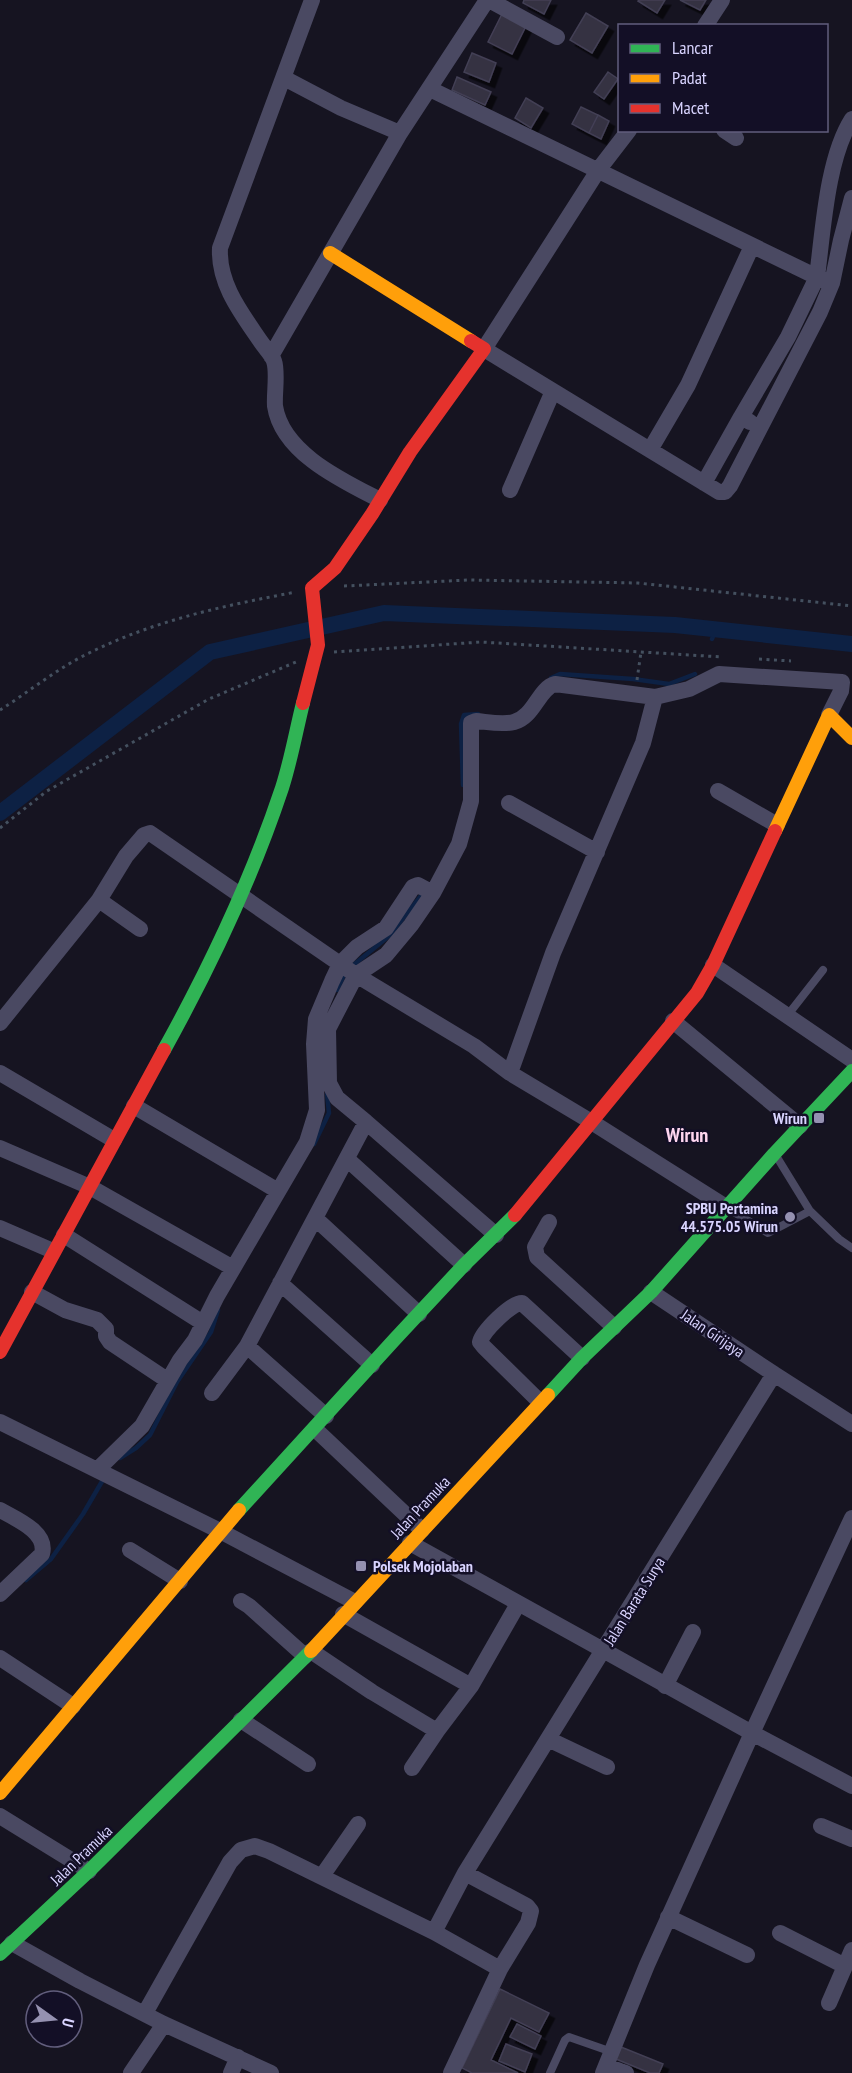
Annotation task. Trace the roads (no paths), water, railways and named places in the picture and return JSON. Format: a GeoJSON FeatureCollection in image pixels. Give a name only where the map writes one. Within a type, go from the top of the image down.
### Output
{"type":"FeatureCollection","features":[{"type":"Feature","properties":{"kind":"street"},"geometry":{"type":"LineString","coordinates":[[312,0],[220,248],[219,262],[229,292],[274,361],[276,408],[284,432],[318,465],[339,479],[380,500]]}},
{"type":"Feature","properties":{"kind":"street"},"geometry":{"type":"LineString","coordinates":[[706,24],[722,0]]}},
{"type":"Feature","properties":{"kind":"street"},"geometry":{"type":"LineString","coordinates":[[270,356],[400,133],[430,89],[481,2],[557,37]]}},
{"type":"Feature","properties":{"kind":"street"},"geometry":{"type":"LineString","coordinates":[[284,78],[341,108],[400,133]]}},
{"type":"Feature","properties":{"kind":"street"},"geometry":{"type":"LineString","coordinates":[[430,89],[825,280]]}},
{"type":"Feature","properties":{"kind":"street"},"geometry":{"type":"LineString","coordinates":[[825,280],[825,205],[839,148],[852,119]]}},
{"type":"Feature","properties":{"kind":"street"},"geometry":{"type":"LineString","coordinates":[[0,1352],[194,996],[240,896],[282,787],[317,649],[313,594],[335,568],[410,452],[484,349],[599,169],[627,132]]}},
{"type":"Feature","properties":{"kind":"street"},"geometry":{"type":"LineString","coordinates":[[330,253],[704,483],[719,492],[725,492],[751,422],[788,337],[825,280],[845,262],[840,240],[852,198]]}},
{"type":"Feature","properties":{"kind":"street"},"geometry":{"type":"LineString","coordinates":[[650,450],[688,385],[752,246]]}},
{"type":"Feature","properties":{"kind":"street"},"geometry":{"type":"LineString","coordinates":[[510,490],[553,391]]}},
{"type":"Feature","properties":{"kind":"street"},"geometry":{"type":"LineString","coordinates":[[704,483],[751,422]]}},
{"type":"Feature","properties":{"kind":"street"},"geometry":{"type":"LineString","coordinates":[[0,1793],[220,1531],[464,1265],[519,1210],[590,1120],[697,993],[713,965],[841,691],[842,682],[719,674],[689,689],[655,697],[555,684],[550,685],[536,706],[524,718],[515,722],[476,721],[471,723],[470,811],[459,844],[429,890],[411,925],[386,954],[348,969]]}},
{"type":"Feature","properties":{"kind":"street"},"geometry":{"type":"LineString","coordinates":[[510,1073],[553,953],[643,742],[655,697]]}},
{"type":"Feature","properties":{"kind":"street"},"geometry":{"type":"LineString","coordinates":[[829,716],[852,738]]}},
{"type":"Feature","properties":{"kind":"street"},"geometry":{"type":"LineString","coordinates":[[718,791],[777,825]]}},
{"type":"Feature","properties":{"kind":"street"},"geometry":{"type":"LineString","coordinates":[[509,803],[597,852]]}},
{"type":"Feature","properties":{"kind":"street"},"geometry":{"type":"LineString","coordinates":[[0,1023],[99,900],[126,856],[144,835],[150,832],[348,969],[474,1046],[510,1073],[590,1120],[726,1208]]}},
{"type":"Feature","properties":{"kind":"street"},"geometry":{"type":"LineString","coordinates":[[102,1473],[142,1426],[167,1380],[195,1340],[233,1268],[307,1142],[317,1110],[314,1044],[316,1019],[348,969],[357,946],[386,928],[413,887],[416,885],[429,890]]}},
{"type":"Feature","properties":{"kind":"street"},"geometry":{"type":"LineString","coordinates":[[99,900],[140,929]]}},
{"type":"Feature","properties":{"kind":"street"},"geometry":{"type":"LineString","coordinates":[[713,965],[852,1060]]}},
{"type":"Feature","properties":{"kind":"street"},"geometry":{"type":"LineString","coordinates":[[348,969],[343,998],[328,1029],[329,1083],[337,1098],[496,1235]]}},
{"type":"Feature","properties":{"kind":"street"},"geometry":{"type":"LineString","coordinates":[[673,1021],[800,1126]]}},
{"type":"Feature","properties":{"kind":"street","name":"Jalan Pramuka"},"geometry":{"type":"LineString","coordinates":[[6,1948],[89,1871],[308,1653],[540,1402],[651,1292],[774,1154],[852,1071]]}},
{"type":"Feature","properties":{"kind":"street"},"geometry":{"type":"LineString","coordinates":[[0,1073],[114,1140]]}},
{"type":"Feature","properties":{"kind":"street"},"geometry":{"type":"LineString","coordinates":[[134,1106],[278,1191]]}},
{"type":"Feature","properties":{"kind":"street"},"geometry":{"type":"LineString","coordinates":[[212,1393],[247,1346],[366,1122]]}},
{"type":"Feature","properties":{"kind":"street"},"geometry":{"type":"LineString","coordinates":[[0,1148],[90,1187],[233,1268]]}},
{"type":"Feature","properties":{"kind":"street"},"geometry":{"type":"LineString","coordinates":[[347,1159],[464,1265]]}},
{"type":"Feature","properties":{"kind":"street"},"geometry":{"type":"LineString","coordinates":[[316,1219],[419,1314]]}},
{"type":"Feature","properties":{"kind":"street"},"geometry":{"type":"LineString","coordinates":[[549,1222],[535,1247],[537,1257],[614,1327]]}},
{"type":"Feature","properties":{"kind":"street"},"geometry":{"type":"LineString","coordinates":[[0,1228],[53,1251]]}},
{"type":"Feature","properties":{"kind":"street"},"geometry":{"type":"LineString","coordinates":[[64,1235],[202,1323]]}},
{"type":"Feature","properties":{"kind":"street"},"geometry":{"type":"LineString","coordinates":[[280,1283],[372,1365]]}},
{"type":"Feature","properties":{"kind":"street"},"geometry":{"type":"LineString","coordinates":[[32,1292],[65,1310],[97,1320],[106,1329],[106,1336],[110,1342],[167,1380]]}},
{"type":"Feature","properties":{"kind":"street","name":"Jalan Girijaya"},"geometry":{"type":"LineString","coordinates":[[651,1292],[774,1374]]}},
{"type":"Feature","properties":{"kind":"street"},"geometry":{"type":"LineString","coordinates":[[540,1402],[480,1342],[485,1332],[513,1305],[522,1303],[582,1358]]}},
{"type":"Feature","properties":{"kind":"street"},"geometry":{"type":"LineString","coordinates":[[247,1346],[326,1416]]}},
{"type":"Feature","properties":{"kind":"street"},"geometry":{"type":"LineString","coordinates":[[774,1374],[852,1424]]}},
{"type":"Feature","properties":{"kind":"street","name":"Jalan Barata Surya"},"geometry":{"type":"LineString","coordinates":[[774,1374],[603,1650],[665,1686],[852,1786]]}},
{"type":"Feature","properties":{"kind":"street"},"geometry":{"type":"LineString","coordinates":[[0,1422],[220,1531],[349,1608],[471,1686]]}},
{"type":"Feature","properties":{"kind":"street"},"geometry":{"type":"LineString","coordinates":[[315,1429],[422,1530]]}},
{"type":"Feature","properties":{"kind":"street"},"geometry":{"type":"LineString","coordinates":[[0,1510],[41,1538],[44,1547],[42,1554],[2,1590]]}},
{"type":"Feature","properties":{"kind":"street"},"geometry":{"type":"LineString","coordinates":[[626,2073],[607,2064],[647,1965],[852,1518]]}},
{"type":"Feature","properties":{"kind":"street"},"geometry":{"type":"LineString","coordinates":[[410,1543],[603,1650],[465,1873],[434,1932]]}},
{"type":"Feature","properties":{"kind":"street"},"geometry":{"type":"LineString","coordinates":[[130,1550],[180,1581]]}},
{"type":"Feature","properties":{"kind":"street"},"geometry":{"type":"LineString","coordinates":[[241,1601],[308,1653],[437,1731]]}},
{"type":"Feature","properties":{"kind":"street"},"geometry":{"type":"LineString","coordinates":[[412,1768],[471,1686],[518,1604]]}},
{"type":"Feature","properties":{"kind":"street"},"geometry":{"type":"LineString","coordinates":[[665,1686],[693,1632]]}},
{"type":"Feature","properties":{"kind":"street"},"geometry":{"type":"LineString","coordinates":[[0,1659],[73,1706]]}},
{"type":"Feature","properties":{"kind":"street"},"geometry":{"type":"LineString","coordinates":[[241,1720],[308,1764]]}},
{"type":"Feature","properties":{"kind":"street"},"geometry":{"type":"LineString","coordinates":[[548,1739],[606,1767]]}},
{"type":"Feature","properties":{"kind":"street"},"geometry":{"type":"LineString","coordinates":[[0,1816],[89,1871]]}},
{"type":"Feature","properties":{"kind":"street"},"geometry":{"type":"LineString","coordinates":[[322,1876],[358,1824]]}},
{"type":"Feature","properties":{"kind":"street"},"geometry":{"type":"LineString","coordinates":[[821,1826],[852,1839]]}},
{"type":"Feature","properties":{"kind":"street"},"geometry":{"type":"LineString","coordinates":[[144,2013],[230,1862],[241,1850],[255,1846],[322,1876],[434,1932],[500,1969]]}},
{"type":"Feature","properties":{"kind":"street"},"geometry":{"type":"LineString","coordinates":[[451,2073],[500,1969],[528,1923],[531,1911],[527,1906],[465,1873]]}},
{"type":"Feature","properties":{"kind":"street"},"geometry":{"type":"LineString","coordinates":[[668,1917],[747,1955]]}},
{"type":"Feature","properties":{"kind":"street"},"geometry":{"type":"LineString","coordinates":[[780,1933],[845,1966]]}},
{"type":"Feature","properties":{"kind":"street"},"geometry":{"type":"LineString","coordinates":[[6,1948],[271,2073]]}},
{"type":"Feature","properties":{"kind":"street"},"geometry":{"type":"LineString","coordinates":[[829,2003],[852,1950]]}},
{"type":"Feature","properties":{"kind":"street"},"geometry":{"type":"LineString","coordinates":[[131,2073],[164,2024]]}},
{"type":"Feature","properties":{"kind":"street"},"geometry":{"type":"LineString","coordinates":[[231,2073],[238,2057]]}},
{"type":"Feature","properties":{"kind":"lane"},"geometry":{"type":"LineString","coordinates":[[786,1017],[823,970]]}},
{"type":"Feature","properties":{"kind":"lane"},"geometry":{"type":"LineString","coordinates":[[774,1154],[810,1211],[839,1239],[852,1248]]}},
{"type":"Feature","properties":{"kind":"lane"},"geometry":{"type":"LineString","coordinates":[[726,1208],[768,1233],[810,1211]]}},
{"type":"Feature","properties":{"kind":"lane"},"geometry":{"type":"LineString","coordinates":[[550,2073],[565,2040],[569,2037],[607,2064]]}},
{"type":"Feature","properties":{"kind":"waterway"},"geometry":{"type":"LineString","coordinates":[[0,813],[210,652],[384,613],[675,625],[852,644]]}},
{"type":"Feature","properties":{"kind":"waterway"},"geometry":{"type":"LineString","coordinates":[[712,639],[716,629]]}},
{"type":"Feature","properties":{"kind":"waterway"},"geometry":{"type":"LineString","coordinates":[[551,678],[560,674],[669,684],[695,674]]}},
{"type":"Feature","properties":{"kind":"waterway"},"geometry":{"type":"LineString","coordinates":[[463,785],[461,724],[464,715],[478,714]]}},
{"type":"Feature","properties":{"kind":"waterway"},"geometry":{"type":"LineString","coordinates":[[351,967],[389,936],[424,892]]}},
{"type":"Feature","properties":{"kind":"waterway"},"geometry":{"type":"LineString","coordinates":[[337,990],[345,973]]}},
{"type":"Feature","properties":{"kind":"waterway"},"geometry":{"type":"LineString","coordinates":[[314,1144],[329,1113],[327,1094]]}},
{"type":"Feature","properties":{"kind":"waterway"},"geometry":{"type":"LineString","coordinates":[[120,1458],[150,1435],[177,1382],[211,1332],[218,1310]]}},
{"type":"Feature","properties":{"kind":"waterway"},"geometry":{"type":"LineString","coordinates":[[26,1580],[51,1559],[83,1514],[104,1478]]}},
{"type":"Feature","properties":{"kind":"place","name":"Wirun"},"geometry":{"type":"Point","coordinates":[819,1118]}},
{"type":"Feature","properties":{"kind":"place","name":"SPBU Pertamina 44.575.05 Wirun"},"geometry":{"type":"Point","coordinates":[790,1217]}},
{"type":"Feature","properties":{"kind":"place","name":"Polsek Mojolaban"},"geometry":{"type":"Point","coordinates":[361,1566]}},
{"type":"Feature","properties":{"kind":"district","name":"Wirun"},"geometry":{"type":"Point","coordinates":[687,1135]}}]}
